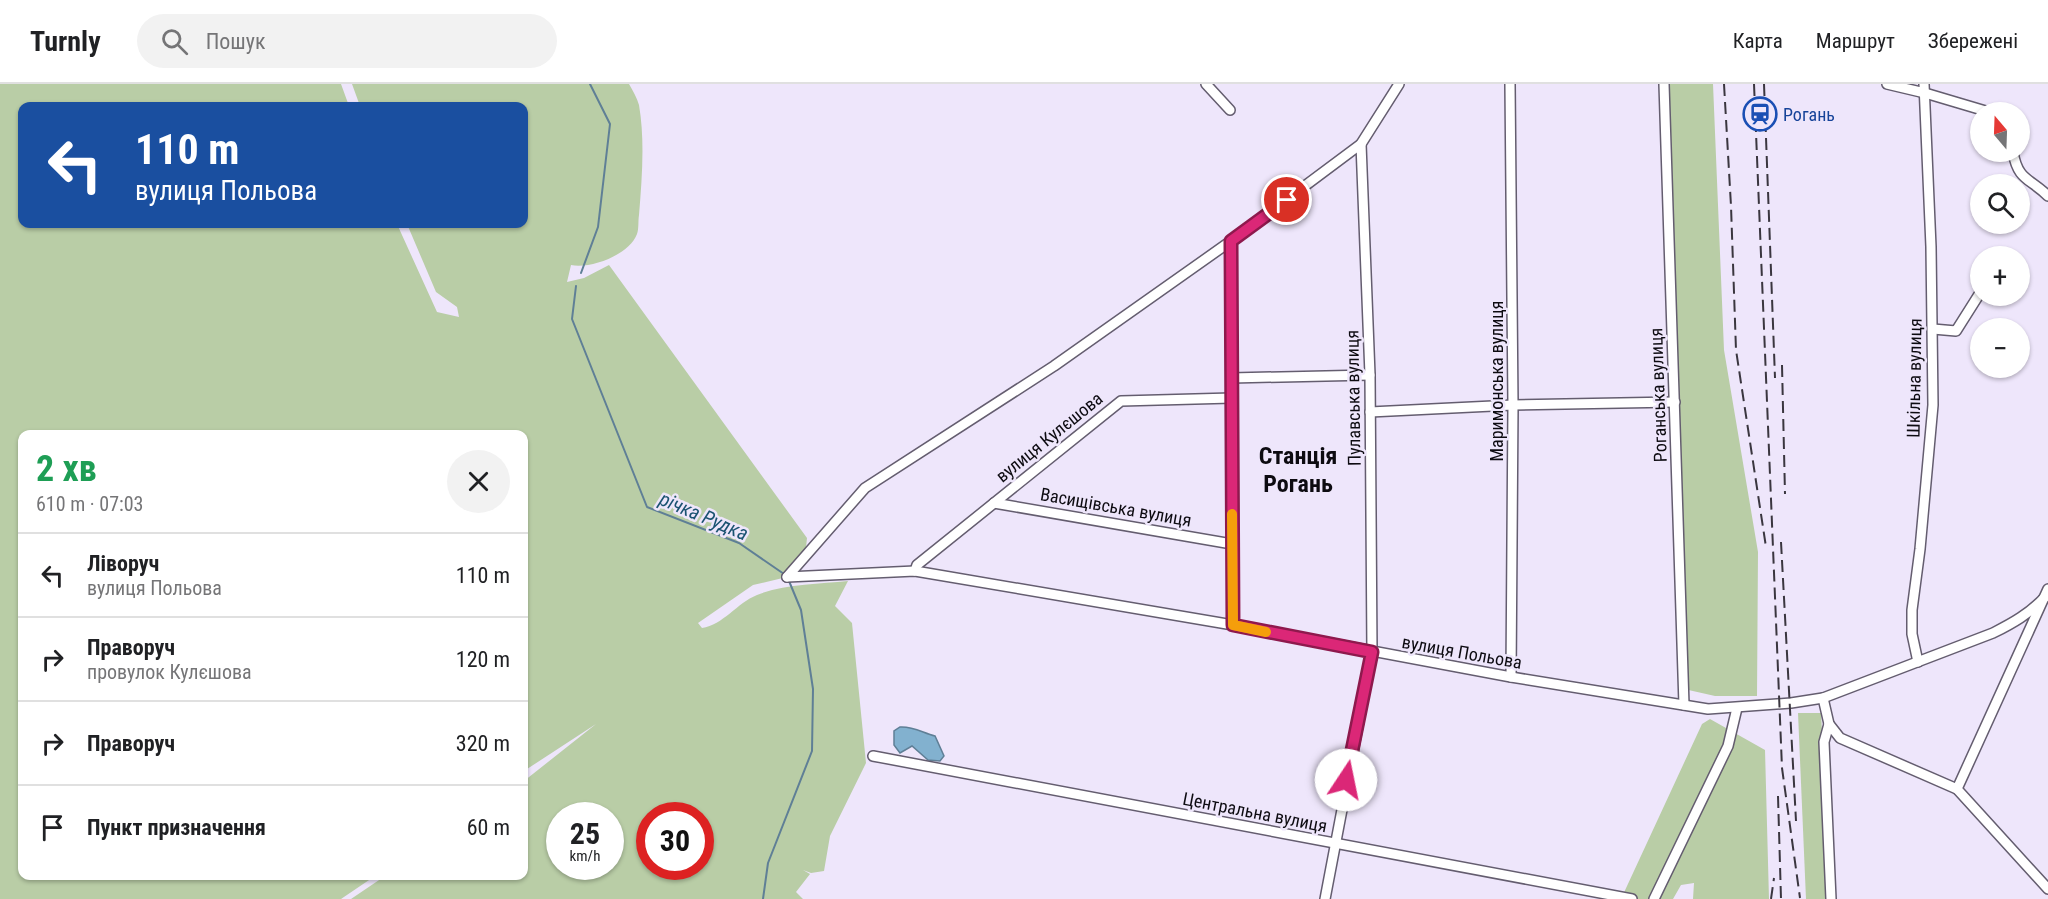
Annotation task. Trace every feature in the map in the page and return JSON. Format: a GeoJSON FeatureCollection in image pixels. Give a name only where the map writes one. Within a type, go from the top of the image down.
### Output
{"type":"FeatureCollection","features":[{"type":"Feature","properties":{"kind":"street"},"geometry":{"type":"LineString","coordinates":[[1206,84],[1230,110]]}},
{"type":"Feature","properties":{"kind":"street"},"geometry":{"type":"LineString","coordinates":[[1233,625],[1231,241],[1361,144],[1399,84]]}},
{"type":"Feature","properties":{"kind":"street","name":"Маримонська вулиця"},"geometry":{"type":"LineString","coordinates":[[1510,84],[1513,405],[1511,678]]}},
{"type":"Feature","properties":{"kind":"street","name":"Роганська вулиця"},"geometry":{"type":"LineString","coordinates":[[1664,84],[1684,705]]}},
{"type":"Feature","properties":{"kind":"street"},"geometry":{"type":"LineString","coordinates":[[1887,84],[1924,88],[1970,105]]}},
{"type":"Feature","properties":{"kind":"street","name":"Шкільна вулиця"},"geometry":{"type":"LineString","coordinates":[[1918,662],[1912,634],[1912,610],[1934,405],[1924,88]]}},
{"type":"Feature","properties":{"kind":"street","name":"Пулавська вулиця"},"geometry":{"type":"LineString","coordinates":[[1325,899],[1372,652],[1370,375],[1361,144]]}},
{"type":"Feature","properties":{"kind":"street"},"geometry":{"type":"LineString","coordinates":[[2016,162],[2022,176],[2048,196]]}},
{"type":"Feature","properties":{"kind":"street","name":"вулиця Польова"},"geometry":{"type":"LineString","coordinates":[[1231,241],[1053,366],[866,488],[787,577],[915,571],[1233,625],[1511,678],[1708,709],[1791,703],[1823,698],[2010,624],[2033,609],[2047,595]]}},
{"type":"Feature","properties":{"kind":"street"},"geometry":{"type":"LineString","coordinates":[[1932,328],[1956,330],[1972,306]]}},
{"type":"Feature","properties":{"kind":"street"},"geometry":{"type":"LineString","coordinates":[[1232,378],[1370,375]]}},
{"type":"Feature","properties":{"kind":"street","name":"вулиця Кулєшова"},"geometry":{"type":"LineString","coordinates":[[915,571],[917,565],[1120,401],[1232,398]]}},
{"type":"Feature","properties":{"kind":"street"},"geometry":{"type":"LineString","coordinates":[[1370,412],[1513,405],[1675,402]]}},
{"type":"Feature","properties":{"kind":"street","name":"Васищівська вулиця"},"geometry":{"type":"LineString","coordinates":[[994,503],[1232,544]]}},
{"type":"Feature","properties":{"kind":"street"},"geometry":{"type":"LineString","coordinates":[[1957,789],[2047,595]]}},
{"type":"Feature","properties":{"kind":"street"},"geometry":{"type":"LineString","coordinates":[[1823,698],[1829,724],[1839,738],[1957,789],[2048,889]]}},
{"type":"Feature","properties":{"kind":"street"},"geometry":{"type":"LineString","coordinates":[[1654,899],[1728,746],[1737,708]]}},
{"type":"Feature","properties":{"kind":"street"},"geometry":{"type":"LineString","coordinates":[[1829,724],[1824,742],[1831,899]]}},
{"type":"Feature","properties":{"kind":"street","name":"Центральна вулиця"},"geometry":{"type":"LineString","coordinates":[[873,756],[1632,899]]}},
{"type":"Feature","properties":{"kind":"green space"},"geometry":{"type":"Polygon","coordinates":[[[0,84],[341,84],[348,102],[18,102],[18,228],[399,228],[437,312],[459,317],[457,307],[436,292],[409,228],[528,228],[528,102],[359,102],[352,84],[629,84],[636,97],[642,132],[642,174],[637,234],[633,242],[608,259],[589,265],[571,265],[567,282],[584,278],[609,265],[807,538],[805,557],[787,577],[753,585],[698,623],[702,628],[717,623],[743,603],[767,591],[848,581],[835,606],[852,623],[866,763],[830,836],[824,871],[811,873],[803,870],[810,874],[796,892],[803,899],[351,899],[379,880],[528,880],[528,778],[596,724],[528,768],[528,430],[18,430],[18,880],[369,880],[341,899],[0,899],[0,84]]]}},
{"type":"Feature","properties":{"kind":"green space"},"geometry":{"type":"Polygon","coordinates":[[[1664,84],[1713,84],[1724,350],[1758,552],[1757,696],[1715,696],[1684,689],[1664,84]]]}},
{"type":"Feature","properties":{"kind":"green space"},"geometry":{"type":"Polygon","coordinates":[[[1798,713],[1821,713],[1831,899],[1806,899],[1798,713]]]}},
{"type":"Feature","properties":{"kind":"green space"},"geometry":{"type":"Polygon","coordinates":[[[1710,719],[1765,750],[1769,899],[1693,899],[1694,883],[1681,885],[1673,899],[1621,899],[1702,724],[1710,719]]]}},
{"type":"Feature","properties":{"kind":"water"},"geometry":{"type":"Polygon","coordinates":[[[900,727],[935,736],[944,756],[940,761],[928,760],[912,746],[900,753],[894,745],[894,731],[900,727]]]}},
{"type":"Feature","properties":{"kind":"waterway","name":"річка Рудка"},"geometry":{"type":"LineString","coordinates":[[581,273],[598,227],[610,124],[590,84]]}},
{"type":"Feature","properties":{"kind":"waterway","name":"річка Рудка"},"geometry":{"type":"LineString","coordinates":[[576,286],[572,319],[647,507],[739,543],[784,574]]}},
{"type":"Feature","properties":{"kind":"waterway","name":"річка Рудка"},"geometry":{"type":"LineString","coordinates":[[763,899],[768,863],[812,751],[813,689],[801,610],[789,581]]}},
{"type":"Feature","properties":{"kind":"railway"},"geometry":{"type":"LineString","coordinates":[[1724,84],[1736,350],[1766,547]]}},
{"type":"Feature","properties":{"kind":"railway"},"geometry":{"type":"LineString","coordinates":[[1754,84],[1782,768],[1800,898]]}},
{"type":"Feature","properties":{"kind":"railway"},"geometry":{"type":"LineString","coordinates":[[1764,84],[1775,378]]}},
{"type":"Feature","properties":{"kind":"railway"},"geometry":{"type":"LineString","coordinates":[[1782,365],[1785,494]]}},
{"type":"Feature","properties":{"kind":"railway"},"geometry":{"type":"LineString","coordinates":[[1781,542],[1796,821]]}},
{"type":"Feature","properties":{"kind":"railway"},"geometry":{"type":"LineString","coordinates":[[1778,796],[1781,899]]}},
{"type":"Feature","properties":{"kind":"railway"},"geometry":{"type":"LineString","coordinates":[[1771,899],[1774,878]]}},
{"type":"Feature","properties":{"kind":"slow traffic"},"geometry":{"type":"LineString","coordinates":[[1232,514],[1233,625],[1266,632]]}},
{"type":"Feature","properties":{"kind":"place","name":"Рогань"},"geometry":{"type":"Point","coordinates":[1760,114]}},
{"type":"Feature","properties":{"kind":"district","name":"Станція Рогань"},"geometry":{"type":"Point","coordinates":[1298,470]}},
{"type":"Feature","properties":{"kind":"route"},"geometry":{"type":"LineString","coordinates":[[1287,200],[1231,241],[1233,625],[1372,652],[1346,780]]}}]}
